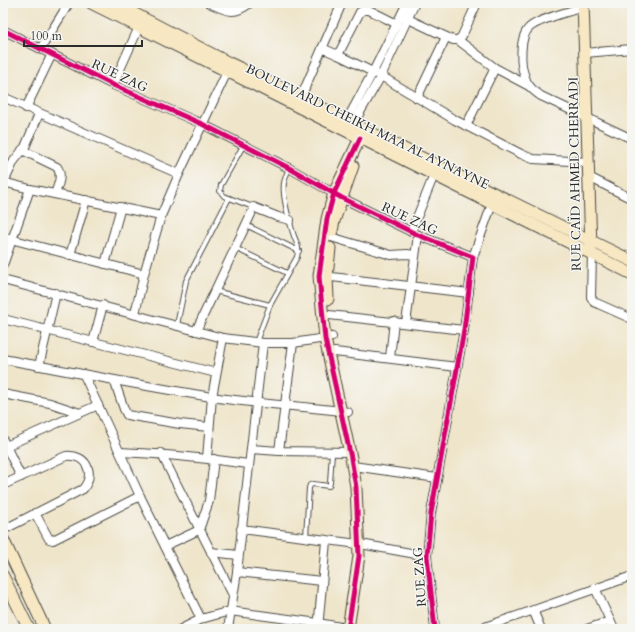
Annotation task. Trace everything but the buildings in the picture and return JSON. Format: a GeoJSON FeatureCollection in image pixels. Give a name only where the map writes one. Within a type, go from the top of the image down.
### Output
{"type":"FeatureCollection","features":[{"type":"Feature","properties":{"kind":"street"},"geometry":{"type":"LineString","coordinates":[[42,48],[69,3]]}},
{"type":"Feature","properties":{"kind":"street","name":"BOULEVARD CHEIKH MAA AL AYNAYNE"},"geometry":{"type":"LineString","coordinates":[[91,3],[115,6],[591,240],[632,262]]}},
{"type":"Feature","properties":{"kind":"street"},"geometry":{"type":"LineString","coordinates":[[210,3],[229,11],[242,9],[250,3]]}},
{"type":"Feature","properties":{"kind":"street"},"geometry":{"type":"LineString","coordinates":[[301,97],[342,3]]}},
{"type":"Feature","properties":{"kind":"street"},"geometry":{"type":"LineString","coordinates":[[351,123],[359,114],[404,17],[407,3]]}},
{"type":"Feature","properties":{"kind":"street"},"geometry":{"type":"LineString","coordinates":[[377,74],[397,24],[415,3]]}},
{"type":"Feature","properties":{"kind":"street"},"geometry":{"type":"LineString","coordinates":[[458,40],[462,36],[477,3]]}},
{"type":"Feature","properties":{"kind":"street"},"geometry":{"type":"LineString","coordinates":[[530,87],[525,78],[522,59],[526,32],[535,23],[583,5]]}},
{"type":"Feature","properties":{"kind":"street","name":"RUE CAÏD AHMED CHERRADI"},"geometry":{"type":"LineString","coordinates":[[583,5],[592,253],[591,297],[594,302],[632,319]]}},
{"type":"Feature","properties":{"kind":"street","name":"BOULEVARD CHEIKH MAA AL AYNAYNE"},"geometry":{"type":"LineString","coordinates":[[115,6],[139,27],[360,142],[434,175],[632,274]]}},
{"type":"Feature","properties":{"kind":"street"},"geometry":{"type":"LineString","coordinates":[[338,54],[360,12],[368,10],[397,24]]}},
{"type":"Feature","properties":{"kind":"street"},"geometry":{"type":"LineString","coordinates":[[404,17],[453,40],[458,40],[495,68],[530,87],[545,98],[632,139]]}},
{"type":"Feature","properties":{"kind":"street"},"geometry":{"type":"LineString","coordinates":[[113,85],[139,27]]}},
{"type":"Feature","properties":{"kind":"street","name":"RUE ZAG"},"geometry":{"type":"LineString","coordinates":[[3,30],[42,48],[113,85],[202,124],[414,234],[473,257],[464,330],[436,478],[431,513],[427,556],[435,629]]}},
{"type":"Feature","properties":{"kind":"street"},"geometry":{"type":"LineString","coordinates":[[417,98],[446,37]]}},
{"type":"Feature","properties":{"kind":"street"},"geometry":{"type":"LineString","coordinates":[[322,48],[338,54],[377,74],[466,126],[521,154],[533,159],[589,162]]}},
{"type":"Feature","properties":{"kind":"street"},"geometry":{"type":"LineString","coordinates":[[585,54],[632,49]]}},
{"type":"Feature","properties":{"kind":"street"},"geometry":{"type":"LineString","coordinates":[[26,108],[52,54]]}},
{"type":"Feature","properties":{"kind":"street"},"geometry":{"type":"LineString","coordinates":[[466,126],[495,68]]}},
{"type":"Feature","properties":{"kind":"street"},"geometry":{"type":"LineString","coordinates":[[135,314],[144,274],[161,216],[227,72]]}},
{"type":"Feature","properties":{"kind":"street"},"geometry":{"type":"LineString","coordinates":[[3,97],[179,174]]}},
{"type":"Feature","properties":{"kind":"street"},"geometry":{"type":"LineString","coordinates":[[39,114],[25,147],[14,161],[3,182],[161,216]]}},
{"type":"Feature","properties":{"kind":"street"},"geometry":{"type":"LineString","coordinates":[[181,629],[201,619],[230,611],[318,626],[351,629],[362,545],[356,487],[357,467],[328,338],[323,276],[327,219],[360,142]]}},
{"type":"Feature","properties":{"kind":"street"},"geometry":{"type":"LineString","coordinates":[[22,150],[58,167],[60,181],[55,194]]}},
{"type":"Feature","properties":{"kind":"street"},"geometry":{"type":"LineString","coordinates":[[406,323],[415,255],[414,234],[434,175]]}},
{"type":"Feature","properties":{"kind":"street"},"geometry":{"type":"LineString","coordinates":[[589,177],[632,199]]}},
{"type":"Feature","properties":{"kind":"street"},"geometry":{"type":"LineString","coordinates":[[3,265],[30,189]]}},
{"type":"Feature","properties":{"kind":"street"},"geometry":{"type":"LineString","coordinates":[[338,195],[323,276],[329,315],[328,338],[335,352],[350,452],[357,467]]}},
{"type":"Feature","properties":{"kind":"street"},"geometry":{"type":"LineString","coordinates":[[70,255],[86,200]]}},
{"type":"Feature","properties":{"kind":"street"},"geometry":{"type":"LineString","coordinates":[[473,257],[492,204]]}},
{"type":"Feature","properties":{"kind":"street"},"geometry":{"type":"LineString","coordinates":[[105,264],[121,207]]}},
{"type":"Feature","properties":{"kind":"street"},"geometry":{"type":"LineString","coordinates":[[196,331],[252,210],[290,220]]}},
{"type":"Feature","properties":{"kind":"street"},"geometry":{"type":"LineString","coordinates":[[3,237],[144,274]]}},
{"type":"Feature","properties":{"kind":"street"},"geometry":{"type":"LineString","coordinates":[[331,237],[391,255],[415,255]]}},
{"type":"Feature","properties":{"kind":"street"},"geometry":{"type":"LineString","coordinates":[[323,276],[469,292]]}},
{"type":"Feature","properties":{"kind":"street"},"geometry":{"type":"LineString","coordinates":[[3,280],[223,338],[259,343],[293,343],[328,338]]}},
{"type":"Feature","properties":{"kind":"street"},"geometry":{"type":"LineString","coordinates":[[40,366],[56,293]]}},
{"type":"Feature","properties":{"kind":"street"},"geometry":{"type":"LineString","coordinates":[[93,342],[103,306]]}},
{"type":"Feature","properties":{"kind":"street"},"geometry":{"type":"LineString","coordinates":[[329,315],[464,330]]}},
{"type":"Feature","properties":{"kind":"street"},"geometry":{"type":"LineString","coordinates":[[3,319],[216,373]]}},
{"type":"Feature","properties":{"kind":"street"},"geometry":{"type":"LineString","coordinates":[[390,358],[394,322]]}},
{"type":"Feature","properties":{"kind":"street"},"geometry":{"type":"LineString","coordinates":[[165,546],[199,530],[210,501],[210,427],[212,397],[223,338]]}},
{"type":"Feature","properties":{"kind":"street"},"geometry":{"type":"LineString","coordinates":[[228,629],[237,572],[248,464],[256,404],[259,343]]}},
{"type":"Feature","properties":{"kind":"street"},"geometry":{"type":"LineString","coordinates":[[279,451],[293,343]]}},
{"type":"Feature","properties":{"kind":"street"},"geometry":{"type":"LineString","coordinates":[[335,352],[457,367]]}},
{"type":"Feature","properties":{"kind":"street"},"geometry":{"type":"LineString","coordinates":[[3,359],[84,375],[256,404],[344,412]]}},
{"type":"Feature","properties":{"kind":"street"},"geometry":{"type":"LineString","coordinates":[[84,375],[140,496],[201,619]]}},
{"type":"Feature","properties":{"kind":"street"},"geometry":{"type":"LineString","coordinates":[[114,380],[127,415],[180,424],[210,427]]}},
{"type":"Feature","properties":{"kind":"street"},"geometry":{"type":"LineString","coordinates":[[3,394],[50,402],[80,413]]}},
{"type":"Feature","properties":{"kind":"street"},"geometry":{"type":"LineString","coordinates":[[21,477],[4,443],[98,405]]}},
{"type":"Feature","properties":{"kind":"street"},"geometry":{"type":"LineString","coordinates":[[251,449],[350,452]]}},
{"type":"Feature","properties":{"kind":"street"},"geometry":{"type":"LineString","coordinates":[[120,452],[210,458],[248,464]]}},
{"type":"Feature","properties":{"kind":"street"},"geometry":{"type":"LineString","coordinates":[[161,454],[233,595]]}},
{"type":"Feature","properties":{"kind":"street"},"geometry":{"type":"LineString","coordinates":[[3,485],[66,456],[72,455],[78,457],[89,469],[90,478],[83,489],[3,530]]}},
{"type":"Feature","properties":{"kind":"street"},"geometry":{"type":"LineString","coordinates":[[357,467],[436,478]]}},
{"type":"Feature","properties":{"kind":"street"},"geometry":{"type":"LineString","coordinates":[[35,513],[49,539],[53,540],[140,496]]}},
{"type":"Feature","properties":{"kind":"street"},"geometry":{"type":"LineString","coordinates":[[241,529],[362,545],[427,556]]}},
{"type":"Feature","properties":{"kind":"street"},"geometry":{"type":"LineString","coordinates":[[3,539],[45,629]]}},
{"type":"Feature","properties":{"kind":"street"},"geometry":{"type":"LineString","coordinates":[[318,626],[326,541]]}},
{"type":"Feature","properties":{"kind":"street"},"geometry":{"type":"LineString","coordinates":[[211,552],[238,555]]}},
{"type":"Feature","properties":{"kind":"street"},"geometry":{"type":"LineString","coordinates":[[237,572],[322,580]]}},
{"type":"Feature","properties":{"kind":"street"},"geometry":{"type":"LineString","coordinates":[[479,629],[632,576]]}},
{"type":"Feature","properties":{"kind":"street"},"geometry":{"type":"LineString","coordinates":[[4,581],[29,629]]}},
{"type":"Feature","properties":{"kind":"street"},"geometry":{"type":"LineString","coordinates":[[12,594],[26,587]]}},
{"type":"Feature","properties":{"kind":"street"},"geometry":{"type":"LineString","coordinates":[[595,588],[614,629]]}},
{"type":"Feature","properties":{"kind":"street"},"geometry":{"type":"LineString","coordinates":[[533,610],[541,629]]}},
{"type":"Feature","properties":{"kind":"street"},"geometry":{"type":"LineString","coordinates":[[588,629],[610,621]]}},
{"type":"Feature","properties":{"kind":"lane"},"geometry":{"type":"LineString","coordinates":[[243,146],[221,185],[220,190],[224,196],[252,210]]}},
{"type":"Feature","properties":{"kind":"lane"},"geometry":{"type":"LineString","coordinates":[[259,343],[270,305],[299,251],[299,247],[293,234],[284,188],[284,182],[289,168]]}},
{"type":"Feature","properties":{"kind":"lane"},"geometry":{"type":"LineString","coordinates":[[177,326],[186,281],[229,198]]}},
{"type":"Feature","properties":{"kind":"lane"},"geometry":{"type":"LineString","coordinates":[[245,225],[299,251]]}},
{"type":"Feature","properties":{"kind":"lane"},"geometry":{"type":"LineString","coordinates":[[234,247],[287,273]]}},
{"type":"Feature","properties":{"kind":"lane"},"geometry":{"type":"LineString","coordinates":[[214,290],[270,305]]}},
{"type":"Feature","properties":{"kind":"lane"},"geometry":{"type":"LineString","coordinates":[[306,538],[309,488],[310,485],[314,484],[328,486],[330,484],[332,452]]}},
{"type":"Feature","properties":{"kind":"cycle path"},"geometry":{"type":"LineString","coordinates":[[3,30],[113,85],[202,124],[289,168],[342,198],[418,235],[473,257],[464,330],[431,513],[427,556],[435,629]]}},
{"type":"Feature","properties":{"kind":"cycle path"},"geometry":{"type":"LineString","coordinates":[[348,629],[359,556],[356,487],[325,339],[319,276],[327,219],[334,193],[360,138]]}}]}
